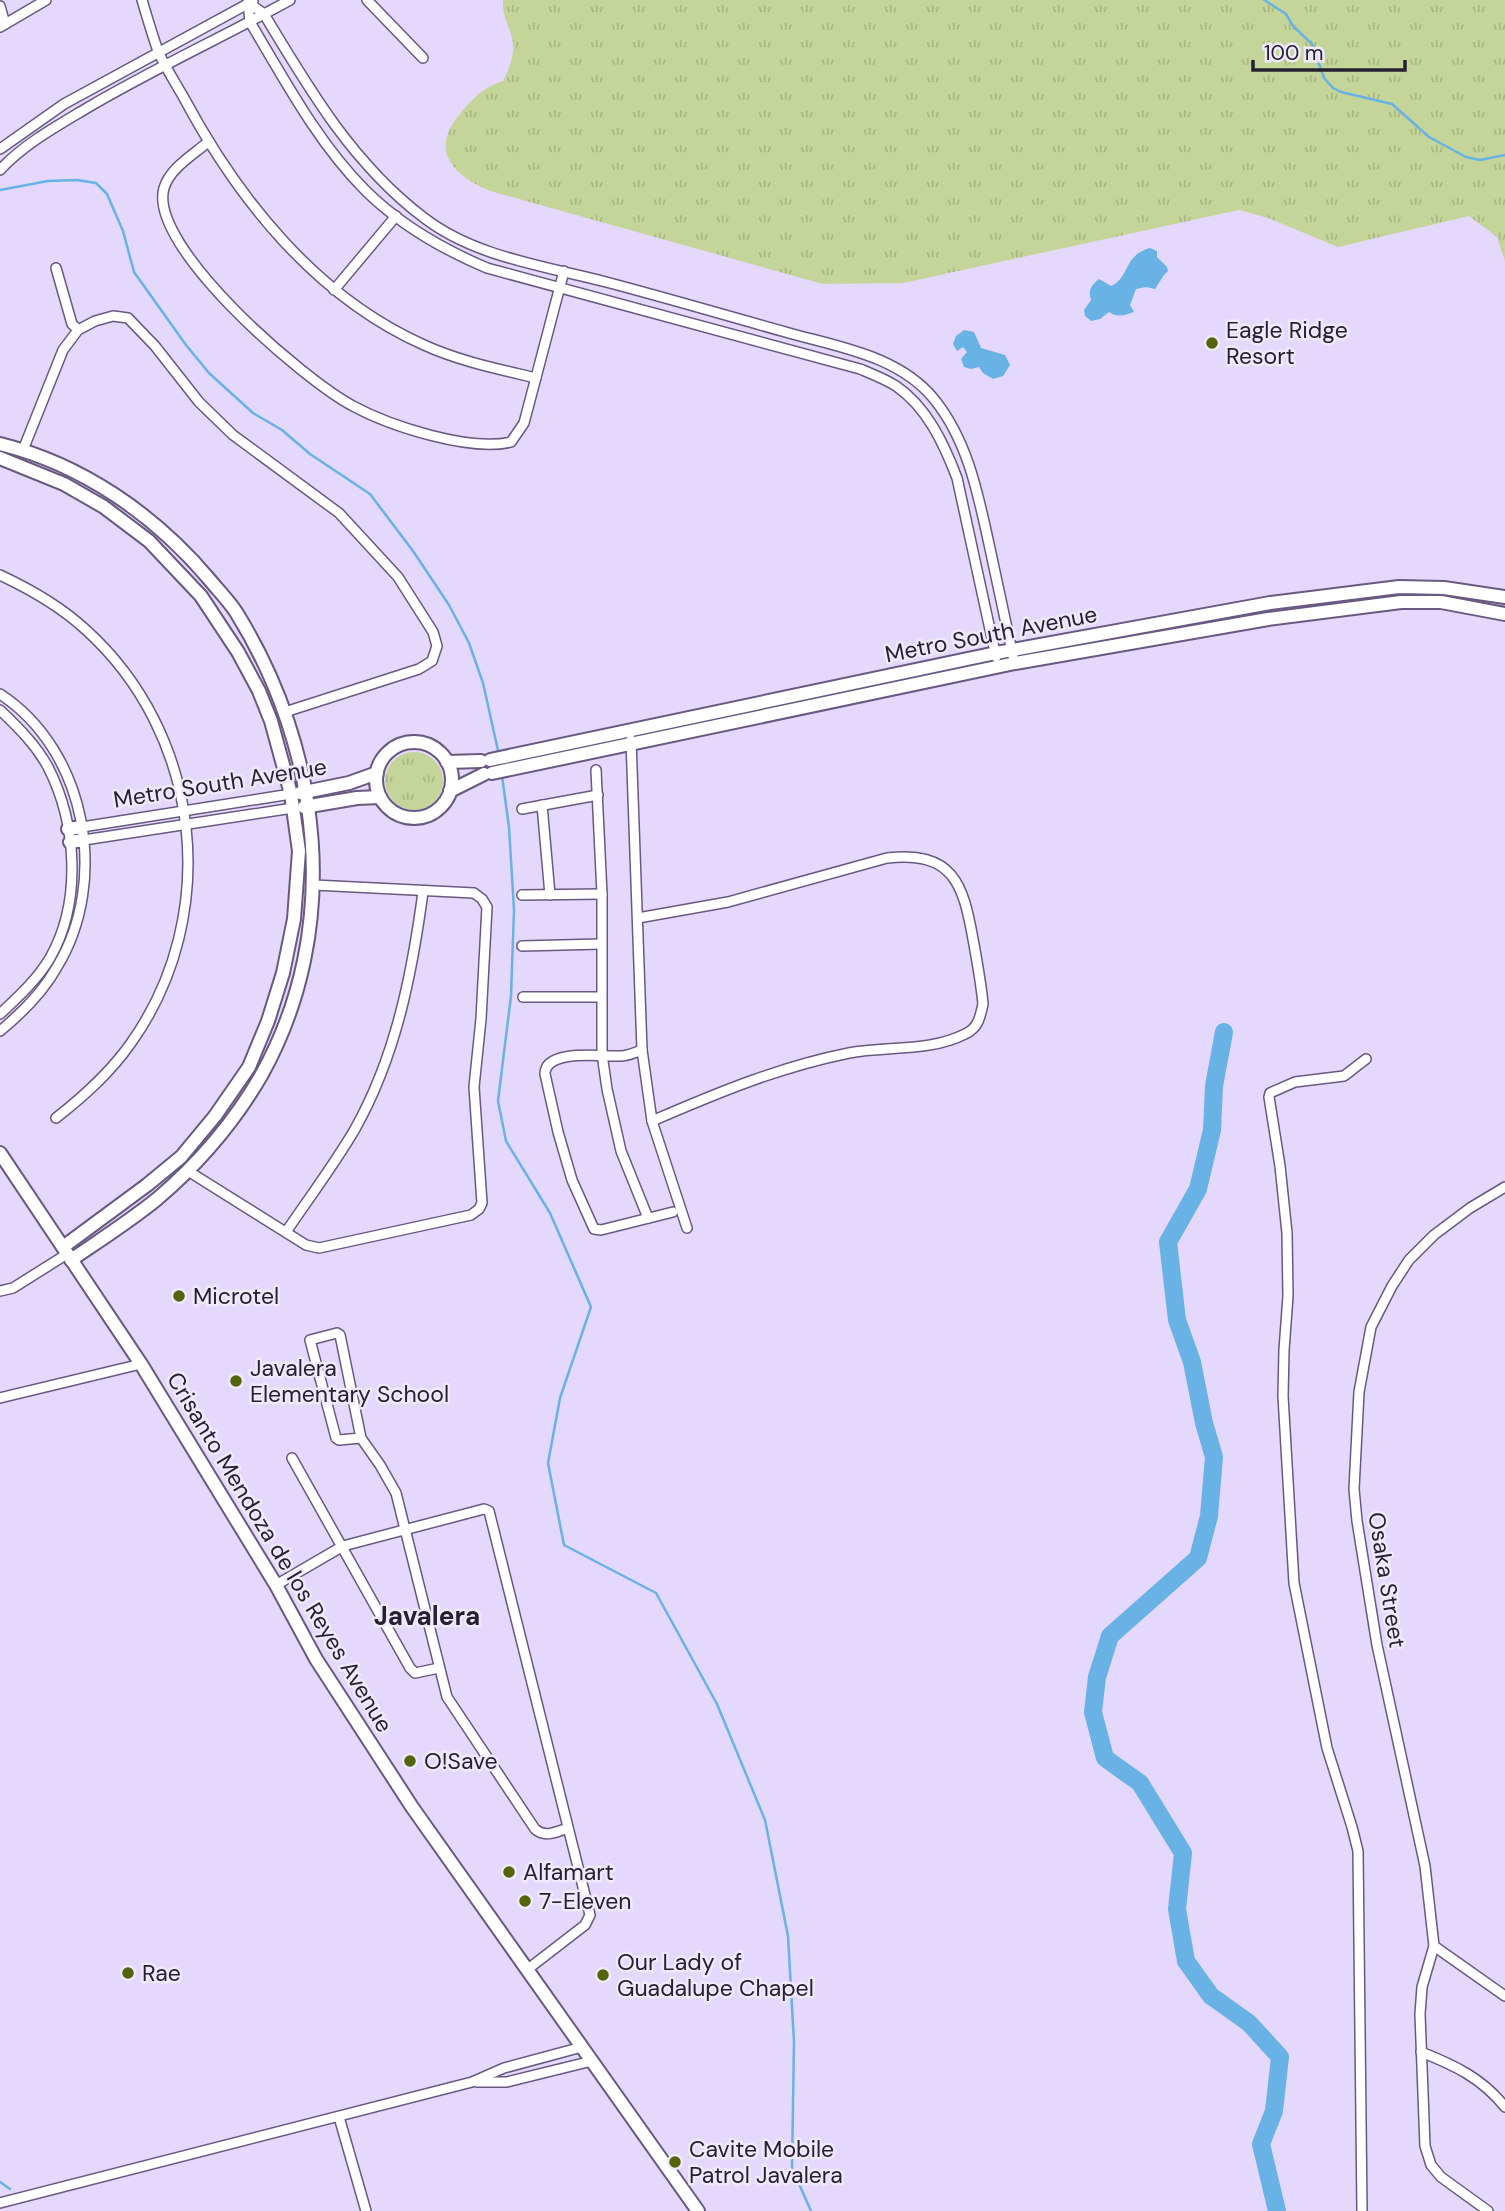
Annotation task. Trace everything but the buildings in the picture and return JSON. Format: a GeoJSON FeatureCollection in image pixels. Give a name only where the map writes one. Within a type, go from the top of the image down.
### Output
{"type":"FeatureCollection","features":[{"type":"Feature","properties":{"kind":"street"},"geometry":{"type":"LineString","coordinates":[[0,6],[2,26],[46,0]]}},
{"type":"Feature","properties":{"kind":"street"},"geometry":{"type":"LineString","coordinates":[[142,0],[159,51],[208,142],[237,184],[298,259],[334,290],[375,319],[424,345],[477,364],[536,378]]}},
{"type":"Feature","properties":{"kind":"street"},"geometry":{"type":"LineString","coordinates":[[0,170],[35,141],[120,88],[290,0]]}},
{"type":"Feature","properties":{"kind":"street"},"geometry":{"type":"LineString","coordinates":[[367,0],[423,58]]}},
{"type":"Feature","properties":{"kind":"street"},"geometry":{"type":"LineString","coordinates":[[0,149],[64,104],[250,1]]}},
{"type":"Feature","properties":{"kind":"street"},"geometry":{"type":"LineString","coordinates":[[250,1],[264,14],[328,118],[380,180],[424,219],[457,238],[494,253],[865,354],[903,372],[922,386],[950,421],[972,474],[1015,663]]}},
{"type":"Feature","properties":{"kind":"street"},"geometry":{"type":"LineString","coordinates":[[250,1],[250,22],[339,160],[365,191],[412,229],[450,252],[487,268],[860,369],[894,384],[910,397],[935,429],[957,478],[998,667]]}},
{"type":"Feature","properties":{"kind":"street"},"geometry":{"type":"LineString","coordinates":[[208,142],[173,171],[164,189],[164,209],[173,233],[193,264],[240,315],[285,357],[323,387],[353,406],[410,429],[473,444],[511,442],[523,423],[564,271]]}},
{"type":"Feature","properties":{"kind":"street"},"geometry":{"type":"LineString","coordinates":[[334,290],[396,216]]}},
{"type":"Feature","properties":{"kind":"street"},"geometry":{"type":"LineString","coordinates":[[56,268],[72,324],[78,330]]}},
{"type":"Feature","properties":{"kind":"street"},"geometry":{"type":"LineString","coordinates":[[23,450],[64,350],[78,330],[113,316],[128,318],[200,402],[233,435],[339,513],[398,577],[433,632],[437,646],[432,661],[427,665],[285,712]]}},
{"type":"Feature","properties":{"kind":"street"},"geometry":{"type":"LineString","coordinates":[[0,444],[23,450],[69,470],[117,496],[162,528],[235,610],[285,712],[307,792],[314,885],[301,975],[285,1025],[262,1074],[232,1121],[188,1171],[156,1200],[13,1288],[0,1291]]}},
{"type":"Feature","properties":{"kind":"street"},"geometry":{"type":"LineString","coordinates":[[0,458],[64,484],[104,507],[149,541],[201,596],[238,652],[259,691],[271,722],[291,794],[299,850],[294,919],[279,985],[249,1067],[215,1116],[181,1157],[67,1254]]}},
{"type":"Feature","properties":{"kind":"street"},"geometry":{"type":"LineString","coordinates":[[0,575],[28,588],[85,628],[131,680],[166,742],[178,776],[187,824],[188,890],[181,933],[164,985],[149,1014],[123,1053],[83,1096],[56,1118]]}},
{"type":"Feature","properties":{"kind":"street","name":"Metro South Avenue"},"geometry":{"type":"LineString","coordinates":[[76,835],[187,824],[357,798],[380,797],[396,813],[417,818],[438,810],[450,791],[489,767],[630,731],[996,653],[1259,605],[1378,588],[1444,588],[1505,597]]}},
{"type":"Feature","properties":{"kind":"street","name":"Metro South Avenue"},"geometry":{"type":"LineString","coordinates":[[510,762],[631,745],[1015,663],[1268,620],[1378,604],[1441,602],[1505,614]]}},
{"type":"Feature","properties":{"kind":"street"},"geometry":{"type":"LineString","coordinates":[[0,694],[33,721],[59,758],[74,793],[76,835],[83,879],[80,908],[58,966],[29,1005],[0,1031]]}},
{"type":"Feature","properties":{"kind":"street"},"geometry":{"type":"LineString","coordinates":[[0,710],[27,738],[47,766],[76,835],[69,904],[62,932],[38,977],[0,1014]]}},
{"type":"Feature","properties":{"kind":"street"},"geometry":{"type":"LineString","coordinates":[[630,731],[642,1049],[652,1121],[687,1228]]}},
{"type":"Feature","properties":{"kind":"street"},"geometry":{"type":"LineString","coordinates":[[380,797],[377,790],[377,773],[383,759],[390,751],[408,743],[433,747],[447,762],[452,776],[450,791]]}},
{"type":"Feature","properties":{"kind":"street","name":"Metro South Avenue"},"geometry":{"type":"LineString","coordinates":[[447,762],[489,767]]}},
{"type":"Feature","properties":{"kind":"street"},"geometry":{"type":"LineString","coordinates":[[596,770],[602,894],[602,1054],[621,1151],[648,1218]]}},
{"type":"Feature","properties":{"kind":"street","name":"Metro South Avenue"},"geometry":{"type":"LineString","coordinates":[[76,835],[185,811],[307,792],[349,783],[377,773]]}},
{"type":"Feature","properties":{"kind":"street"},"geometry":{"type":"LineString","coordinates":[[522,809],[598,795]]}},
{"type":"Feature","properties":{"kind":"street"},"geometry":{"type":"LineString","coordinates":[[542,805],[550,895]]}},
{"type":"Feature","properties":{"kind":"street"},"geometry":{"type":"LineString","coordinates":[[638,918],[728,902],[887,858],[905,856],[928,860],[945,868],[961,890],[967,906],[983,1004],[980,1020],[975,1028],[946,1042],[852,1053],[792,1066],[652,1121]]}},
{"type":"Feature","properties":{"kind":"street"},"geometry":{"type":"LineString","coordinates":[[188,1171],[306,1245],[319,1248],[471,1215],[482,1203],[474,1096],[487,907],[474,893],[314,885]]}},
{"type":"Feature","properties":{"kind":"street"},"geometry":{"type":"LineString","coordinates":[[286,1232],[354,1129],[377,1085],[399,1022],[414,956],[423,892]]}},
{"type":"Feature","properties":{"kind":"street"},"geometry":{"type":"LineString","coordinates":[[522,895],[602,894]]}},
{"type":"Feature","properties":{"kind":"street"},"geometry":{"type":"LineString","coordinates":[[522,946],[601,944]]}},
{"type":"Feature","properties":{"kind":"street"},"geometry":{"type":"LineString","coordinates":[[523,997],[601,997]]}},
{"type":"Feature","properties":{"kind":"street"},"geometry":{"type":"LineString","coordinates":[[642,1049],[622,1056],[602,1054],[562,1058],[545,1068],[558,1132],[572,1180],[594,1229],[601,1230],[673,1212]]}},
{"type":"Feature","properties":{"kind":"street"},"geometry":{"type":"LineString","coordinates":[[1362,2211],[1358,1851],[1327,1748],[1294,1583],[1283,1396],[1288,1296],[1287,1233],[1269,1097],[1274,1090],[1286,1088],[1296,1082],[1344,1076],[1366,1059]]}},
{"type":"Feature","properties":{"kind":"street","name":"Crisanto Mendoza de los Reyes Avenue"},"geometry":{"type":"LineString","coordinates":[[0,1153],[141,1364],[276,1585],[316,1659],[412,1807],[698,2211]]}},
{"type":"Feature","properties":{"kind":"street","name":"Osaka Street"},"geometry":{"type":"LineString","coordinates":[[1434,1946],[1425,1866],[1377,1645],[1357,1521],[1355,1476],[1359,1392],[1371,1328],[1392,1286],[1409,1260],[1434,1235],[1470,1208],[1505,1187]]}},
{"type":"Feature","properties":{"kind":"street"},"geometry":{"type":"LineString","coordinates":[[361,1438],[336,1438],[310,1340],[337,1333],[340,1335],[361,1438],[396,1493],[449,1703],[535,1829],[545,1835],[568,1828]]}},
{"type":"Feature","properties":{"kind":"street"},"geometry":{"type":"LineString","coordinates":[[0,1398],[141,1364]]}},
{"type":"Feature","properties":{"kind":"street"},"geometry":{"type":"LineString","coordinates":[[292,1458],[410,1668],[415,1672],[439,1668]]}},
{"type":"Feature","properties":{"kind":"street"},"geometry":{"type":"LineString","coordinates":[[276,1585],[343,1546],[484,1509],[489,1511],[589,1908],[589,1920],[585,1926],[528,1969]]}},
{"type":"Feature","properties":{"kind":"street"},"geometry":{"type":"LineString","coordinates":[[1488,2211],[1440,2177],[1431,2165],[1425,2146],[1419,2014],[1422,1987],[1434,1946],[1505,1996]]}},
{"type":"Feature","properties":{"kind":"street"},"geometry":{"type":"LineString","coordinates":[[0,2203],[339,2118],[472,2082],[504,2068],[582,2047]]}},
{"type":"Feature","properties":{"kind":"street"},"geometry":{"type":"LineString","coordinates":[[1420,2052],[1457,2066],[1494,2094],[1505,2107]]}},
{"type":"Feature","properties":{"kind":"street"},"geometry":{"type":"LineString","coordinates":[[472,2082],[507,2082],[592,2061]]}},
{"type":"Feature","properties":{"kind":"street"},"geometry":{"type":"LineString","coordinates":[[339,2118],[366,2211]]}},
{"type":"Feature","properties":{"kind":"green space"},"geometry":{"type":"Polygon","coordinates":[[[503,0],[1505,0],[1505,261],[1497,237],[1469,216],[1338,247],[1268,218],[1239,210],[903,283],[823,284],[490,191],[463,176],[448,158],[447,135],[453,123],[477,95],[503,81],[507,73],[513,48],[503,0]]]}},
{"type":"Feature","properties":{"kind":"green space"},"geometry":{"type":"Polygon","coordinates":[[[408,752],[420,752],[435,760],[443,775],[443,787],[435,802],[420,810],[408,810],[393,802],[385,787],[385,775],[393,760],[408,752]]]}},
{"type":"Feature","properties":{"kind":"water"},"geometry":{"type":"Polygon","coordinates":[[[1150,248],[1157,251],[1157,257],[1168,271],[1155,289],[1136,289],[1130,305],[1134,312],[1118,315],[1109,312],[1100,319],[1091,321],[1085,316],[1084,310],[1091,300],[1090,290],[1094,284],[1099,279],[1111,286],[1121,278],[1135,256],[1150,248]]]}},
{"type":"Feature","properties":{"kind":"water"},"geometry":{"type":"Polygon","coordinates":[[[964,330],[974,332],[981,348],[1005,355],[1010,365],[1003,376],[993,379],[979,367],[964,367],[961,359],[967,352],[963,347],[957,351],[953,344],[956,336],[964,330]]]}},
{"type":"Feature","properties":{"kind":"waterway"},"geometry":{"type":"LineString","coordinates":[[1264,0],[1286,14],[1293,26],[1312,44],[1324,78],[1333,88],[1392,104],[1429,137],[1466,157],[1480,160],[1505,155]]}},
{"type":"Feature","properties":{"kind":"waterway"},"geometry":{"type":"LineString","coordinates":[[0,190],[48,181],[77,180],[96,183],[107,194],[123,231],[134,272],[209,373],[253,413],[282,430],[310,454],[370,494],[413,551],[449,605],[469,643],[483,683],[499,755]]}},
{"type":"Feature","properties":{"kind":"waterway"},"geometry":{"type":"LineString","coordinates":[[502,776],[509,827],[514,910],[511,996],[498,1101],[506,1141],[550,1213],[591,1307],[560,1398],[548,1463],[564,1545],[656,1593],[717,1704],[765,1820],[788,1936],[794,2042],[792,2168],[811,2211]]}},
{"type":"Feature","properties":{"kind":"waterway"},"geometry":{"type":"LineString","coordinates":[[1224,1032],[1214,1086],[1212,1130],[1198,1189],[1168,1242],[1177,1320],[1192,1362],[1214,1457],[1209,1516],[1198,1558],[1110,1636],[1097,1677],[1093,1712],[1105,1758],[1140,1783],[1183,1853],[1177,1909],[1186,1961],[1211,1996],[1249,2023],[1280,2057],[1274,2111],[1261,2144],[1277,2211]]}},
{"type":"Feature","properties":{"kind":"waterway"},"geometry":{"type":"LineString","coordinates":[[0,2182],[10,2189]]}},
{"type":"Feature","properties":{"kind":"place","name":"Eagle Ridge Resort"},"geometry":{"type":"Point","coordinates":[1212,343]}},
{"type":"Feature","properties":{"kind":"place","name":"Microtel"},"geometry":{"type":"Point","coordinates":[179,1296]}},
{"type":"Feature","properties":{"kind":"place","name":"Javalera Elementary School"},"geometry":{"type":"Point","coordinates":[236,1381]}},
{"type":"Feature","properties":{"kind":"place","name":"O!Save"},"geometry":{"type":"Point","coordinates":[410,1761]}},
{"type":"Feature","properties":{"kind":"place","name":"Alfamart"},"geometry":{"type":"Point","coordinates":[509,1872]}},
{"type":"Feature","properties":{"kind":"place","name":"7-Eleven"},"geometry":{"type":"Point","coordinates":[525,1901]}},
{"type":"Feature","properties":{"kind":"place","name":"Rae"},"geometry":{"type":"Point","coordinates":[128,1973]}},
{"type":"Feature","properties":{"kind":"place","name":"Our Lady of Guadalupe Chapel"},"geometry":{"type":"Point","coordinates":[603,1975]}},
{"type":"Feature","properties":{"kind":"place","name":"Cavite Mobile Patrol Javalera"},"geometry":{"type":"Point","coordinates":[675,2162]}},
{"type":"Feature","properties":{"kind":"district","name":"Javalera"},"geometry":{"type":"Point","coordinates":[427,1616]}}]}
